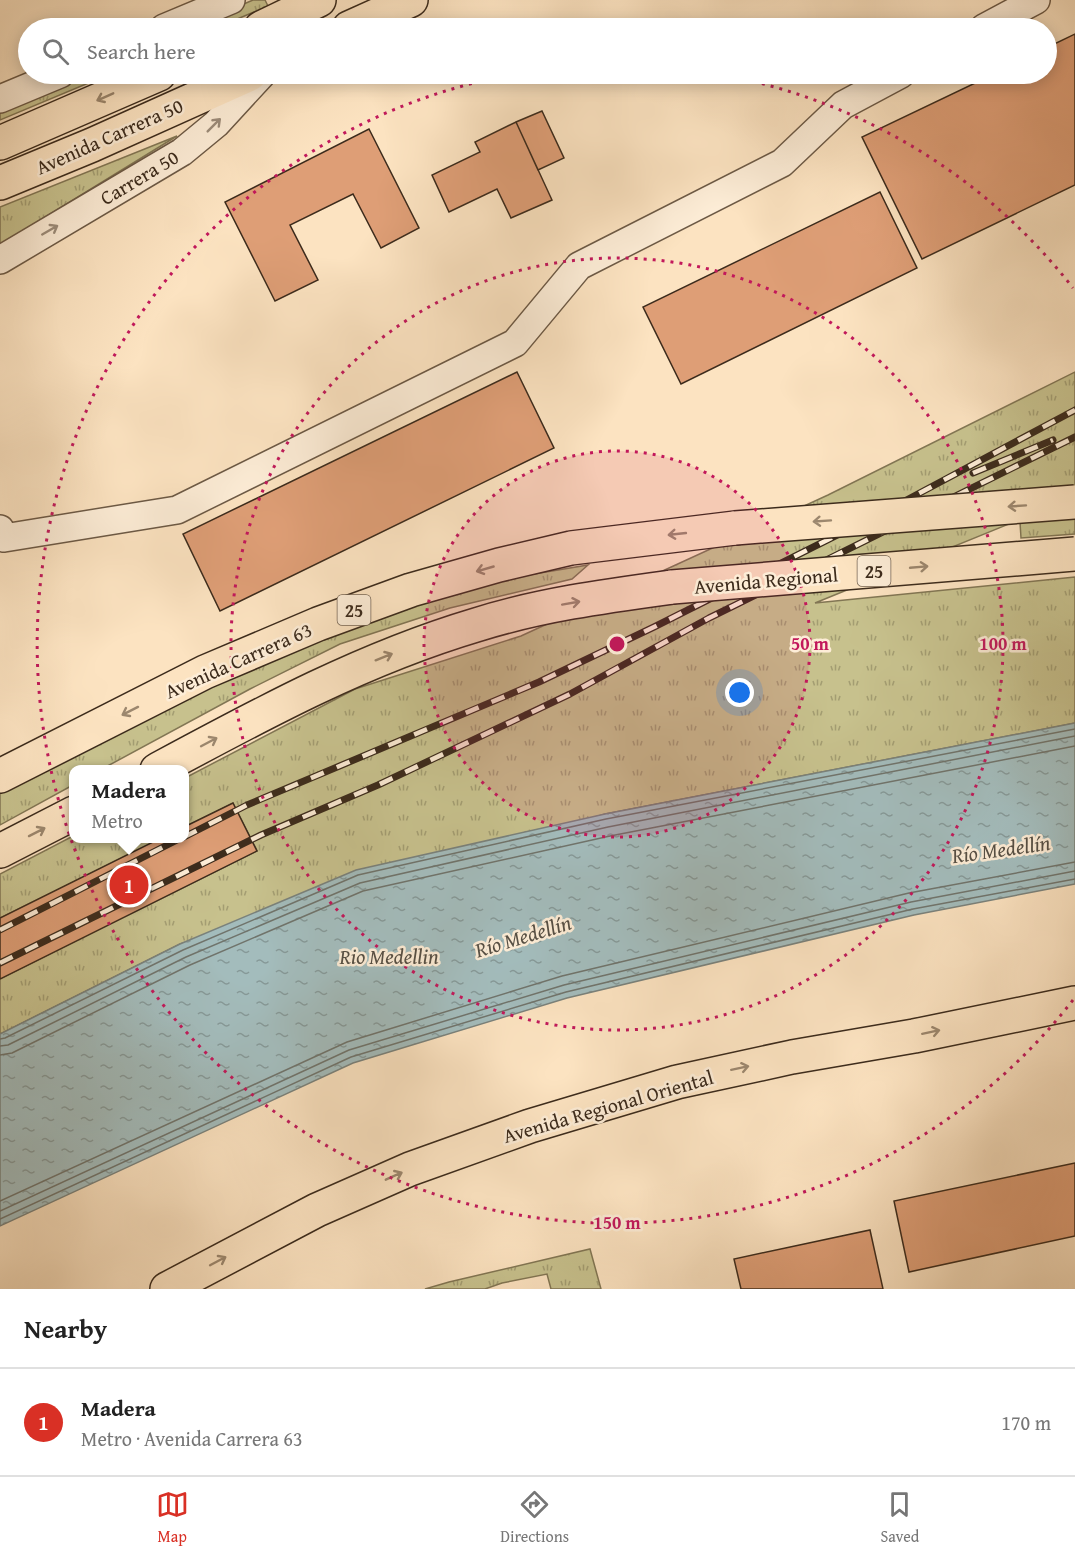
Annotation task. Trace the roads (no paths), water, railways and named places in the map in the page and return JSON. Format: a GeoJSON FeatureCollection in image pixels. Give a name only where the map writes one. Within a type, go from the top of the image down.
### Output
{"type":"FeatureCollection","features":[{"type":"Feature","properties":{"kind":"main road"},"geometry":{"type":"LineString","coordinates":[[282,18],[319,0]]}},
{"type":"Feature","properties":{"kind":"main road"},"geometry":{"type":"LineString","coordinates":[[371,18],[411,0]]}},
{"type":"Feature","properties":{"kind":"main road","name":"Avenida Carrera 50"},"geometry":{"type":"LineString","coordinates":[[0,142],[136,84]]}},
{"type":"Feature","properties":{"kind":"main road","name":"Avenida Carrera 50"},"geometry":{"type":"LineString","coordinates":[[0,183],[92,145],[228,84]]}},
{"type":"Feature","properties":{"kind":"main road","name":"Avenida Carrera 63"},"geometry":{"type":"LineString","coordinates":[[0,776],[205,672],[318,624],[411,590],[499,565],[571,548],[735,528],[1075,502]]}},
{"type":"Feature","properties":{"kind":"main road","name":"Avenida Regional"},"geometry":{"type":"LineString","coordinates":[[166,765],[340,675],[407,648],[520,612],[616,594],[672,587],[1075,554]]}},
{"type":"Feature","properties":{"kind":"main road"},"geometry":{"type":"LineString","coordinates":[[0,851],[69,816]]}},
{"type":"Feature","properties":{"kind":"main road","name":"Avenida Regional Oriental"},"geometry":{"type":"LineString","coordinates":[[167,1289],[327,1205],[410,1169],[530,1126],[677,1082],[792,1057],[914,1036],[1075,1003]]}},
{"type":"Feature","properties":{"kind":"street"},"geometry":{"type":"LineString","coordinates":[[189,18],[231,0]]}},
{"type":"Feature","properties":{"kind":"street"},"geometry":{"type":"LineString","coordinates":[[1003,18],[1036,0]]}},
{"type":"Feature","properties":{"kind":"street"},"geometry":{"type":"LineString","coordinates":[[0,99],[36,84]]}},
{"type":"Feature","properties":{"kind":"street","name":"Carrera 50"},"geometry":{"type":"LineString","coordinates":[[0,260],[182,152],[216,124],[253,84]]}},
{"type":"Feature","properties":{"kind":"street"},"geometry":{"type":"LineString","coordinates":[[2,534],[177,510],[515,343],[579,266],[782,163],[843,105],[882,84]]}},
{"type":"Feature","properties":{"kind":"water","name":"Rio Medellin"},"geometry":{"type":"Polygon","coordinates":[[[1075,723],[1075,884],[914,915],[567,998],[353,1063],[0,1226],[0,1034],[180,944],[356,870],[605,814],[1075,723]]]}},
{"type":"Feature","properties":{"kind":"railway"},"geometry":{"type":"LineString","coordinates":[[189,834],[247,805],[539,682],[654,627],[901,503],[1075,410]]}},
{"type":"Feature","properties":{"kind":"railway"},"geometry":{"type":"LineString","coordinates":[[0,963],[261,835],[378,785],[570,694],[709,618],[1075,437]]}},
{"type":"Feature","properties":{"kind":"railway"},"geometry":{"type":"LineString","coordinates":[[973,473],[1053,440]]}},
{"type":"Feature","properties":{"kind":"railway"},"geometry":{"type":"LineString","coordinates":[[0,930],[171,843]]}},
{"type":"Feature","properties":{"kind":"place","name":"Madera"},"geometry":{"type":"Point","coordinates":[129,885]}},
{"type":"Feature","properties":{"kind":"water label","name":"Río Medellín"},"geometry":{"type":"Point","coordinates":[1001,849]}},
{"type":"Feature","properties":{"kind":"water label","name":"Río Medellín"},"geometry":{"type":"Point","coordinates":[523,936]}}]}
